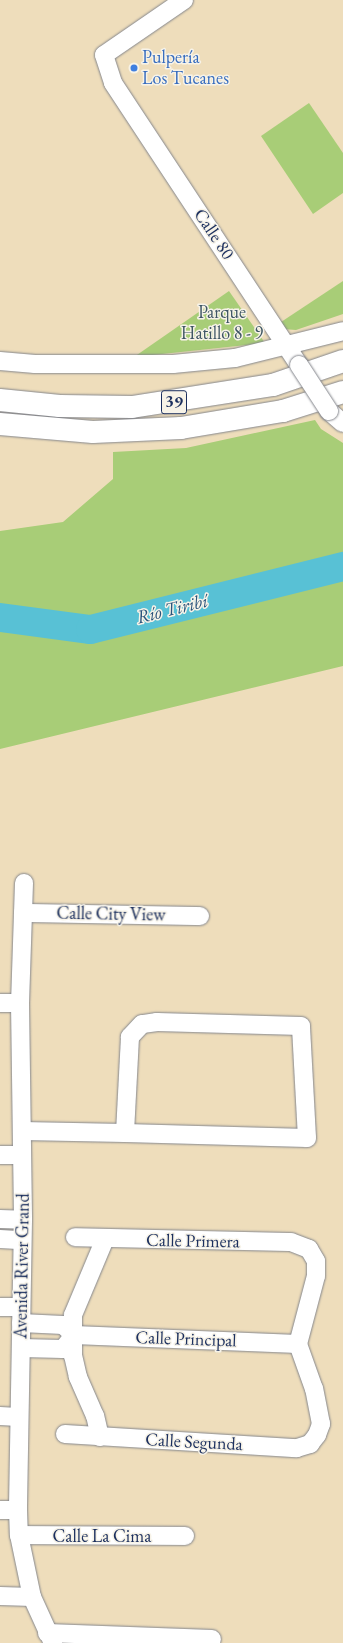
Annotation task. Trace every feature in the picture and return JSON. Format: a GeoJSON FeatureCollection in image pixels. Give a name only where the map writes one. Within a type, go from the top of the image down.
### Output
{"type":"FeatureCollection","features":[{"type":"Feature","properties":{"kind":"highway","name":"39"},"geometry":{"type":"LineString","coordinates":[[0,400],[60,406],[132,407],[273,385],[343,362]]}},
{"type":"Feature","properties":{"kind":"highway","name":"39"},"geometry":{"type":"LineString","coordinates":[[0,424],[93,432],[181,428],[283,411],[343,392]]}},
{"type":"Feature","properties":{"kind":"street","name":"Calle 80"},"geometry":{"type":"LineString","coordinates":[[184,0],[104,55],[113,83],[329,411],[343,423]]}},
{"type":"Feature","properties":{"kind":"street"},"geometry":{"type":"LineString","coordinates":[[0,361],[35,364],[116,366],[173,364],[235,358],[343,331]]}},
{"type":"Feature","properties":{"kind":"street","name":"Avenida River Grand"},"geometry":{"type":"LineString","coordinates":[[24,883],[20,1003],[23,1220],[21,1348],[18,1417],[9,1510],[20,1535],[32,1597],[50,1638]]}},
{"type":"Feature","properties":{"kind":"street","name":"Calle City View"},"geometry":{"type":"LineString","coordinates":[[23,913],[200,916]]}},
{"type":"Feature","properties":{"kind":"street"},"geometry":{"type":"LineString","coordinates":[[0,1003],[20,1003]]}},
{"type":"Feature","properties":{"kind":"street"},"geometry":{"type":"LineString","coordinates":[[22,1130],[125,1133],[307,1138],[301,1026],[157,1022],[142,1024],[130,1037],[125,1133]]}},
{"type":"Feature","properties":{"kind":"street"},"geometry":{"type":"LineString","coordinates":[[0,1155],[22,1155]]}},
{"type":"Feature","properties":{"kind":"street"},"geometry":{"type":"LineString","coordinates":[[0,1219],[23,1220]]}},
{"type":"Feature","properties":{"kind":"street","name":"Calle Primera"},"geometry":{"type":"LineString","coordinates":[[75,1237],[105,1239],[291,1242],[309,1249],[316,1261],[316,1276],[298,1344]]}},
{"type":"Feature","properties":{"kind":"street"},"geometry":{"type":"LineString","coordinates":[[0,1239],[22,1240]]}},
{"type":"Feature","properties":{"kind":"street"},"geometry":{"type":"LineString","coordinates":[[100,1437],[95,1416],[76,1370],[73,1356],[73,1316],[105,1239]]}},
{"type":"Feature","properties":{"kind":"street"},"geometry":{"type":"LineString","coordinates":[[0,1307],[21,1315],[63,1325],[74,1335]]}},
{"type":"Feature","properties":{"kind":"street"},"geometry":{"type":"LineString","coordinates":[[21,1348],[59,1350],[65,1347],[74,1335]]}},
{"type":"Feature","properties":{"kind":"street","name":"Calle Principal"},"geometry":{"type":"LineString","coordinates":[[74,1335],[298,1344]]}},
{"type":"Feature","properties":{"kind":"street","name":"Calle Segunda"},"geometry":{"type":"LineString","coordinates":[[65,1434],[297,1448],[310,1444],[317,1435],[320,1413],[298,1344]]}},
{"type":"Feature","properties":{"kind":"street"},"geometry":{"type":"LineString","coordinates":[[0,1416],[18,1417]]}},
{"type":"Feature","properties":{"kind":"street","name":"Calle La Cima"},"geometry":{"type":"LineString","coordinates":[[20,1535],[185,1536]]}},
{"type":"Feature","properties":{"kind":"street"},"geometry":{"type":"LineString","coordinates":[[0,1596],[32,1597]]}},
{"type":"Feature","properties":{"kind":"street"},"geometry":{"type":"LineString","coordinates":[[50,1638],[212,1639]]}},
{"type":"Feature","properties":{"kind":"green space"},"geometry":{"type":"Polygon","coordinates":[[[309,103],[343,153],[343,193],[313,214],[261,136],[309,103]]]}},
{"type":"Feature","properties":{"kind":"green space"},"geometry":{"type":"Polygon","coordinates":[[[343,281],[343,314],[296,330],[283,329],[278,324],[343,281]]]}},
{"type":"Feature","properties":{"kind":"green space","name":"Parque Hatillo 8 - 9"},"geometry":{"type":"Polygon","coordinates":[[[229,291],[265,343],[134,357],[229,291]]]}},
{"type":"Feature","properties":{"kind":"green space"},"geometry":{"type":"Polygon","coordinates":[[[315,420],[321,429],[343,443],[343,666],[0,749],[0,531],[63,522],[113,479],[113,452],[186,448],[315,420]]]}},
{"type":"Feature","properties":{"kind":"waterway","name":"Río Tiribí"},"geometry":{"type":"LineString","coordinates":[[0,617],[90,629],[343,566]]}},
{"type":"Feature","properties":{"kind":"place","name":"Pulpería Los Tucanes"},"geometry":{"type":"Point","coordinates":[134,68]}}]}
